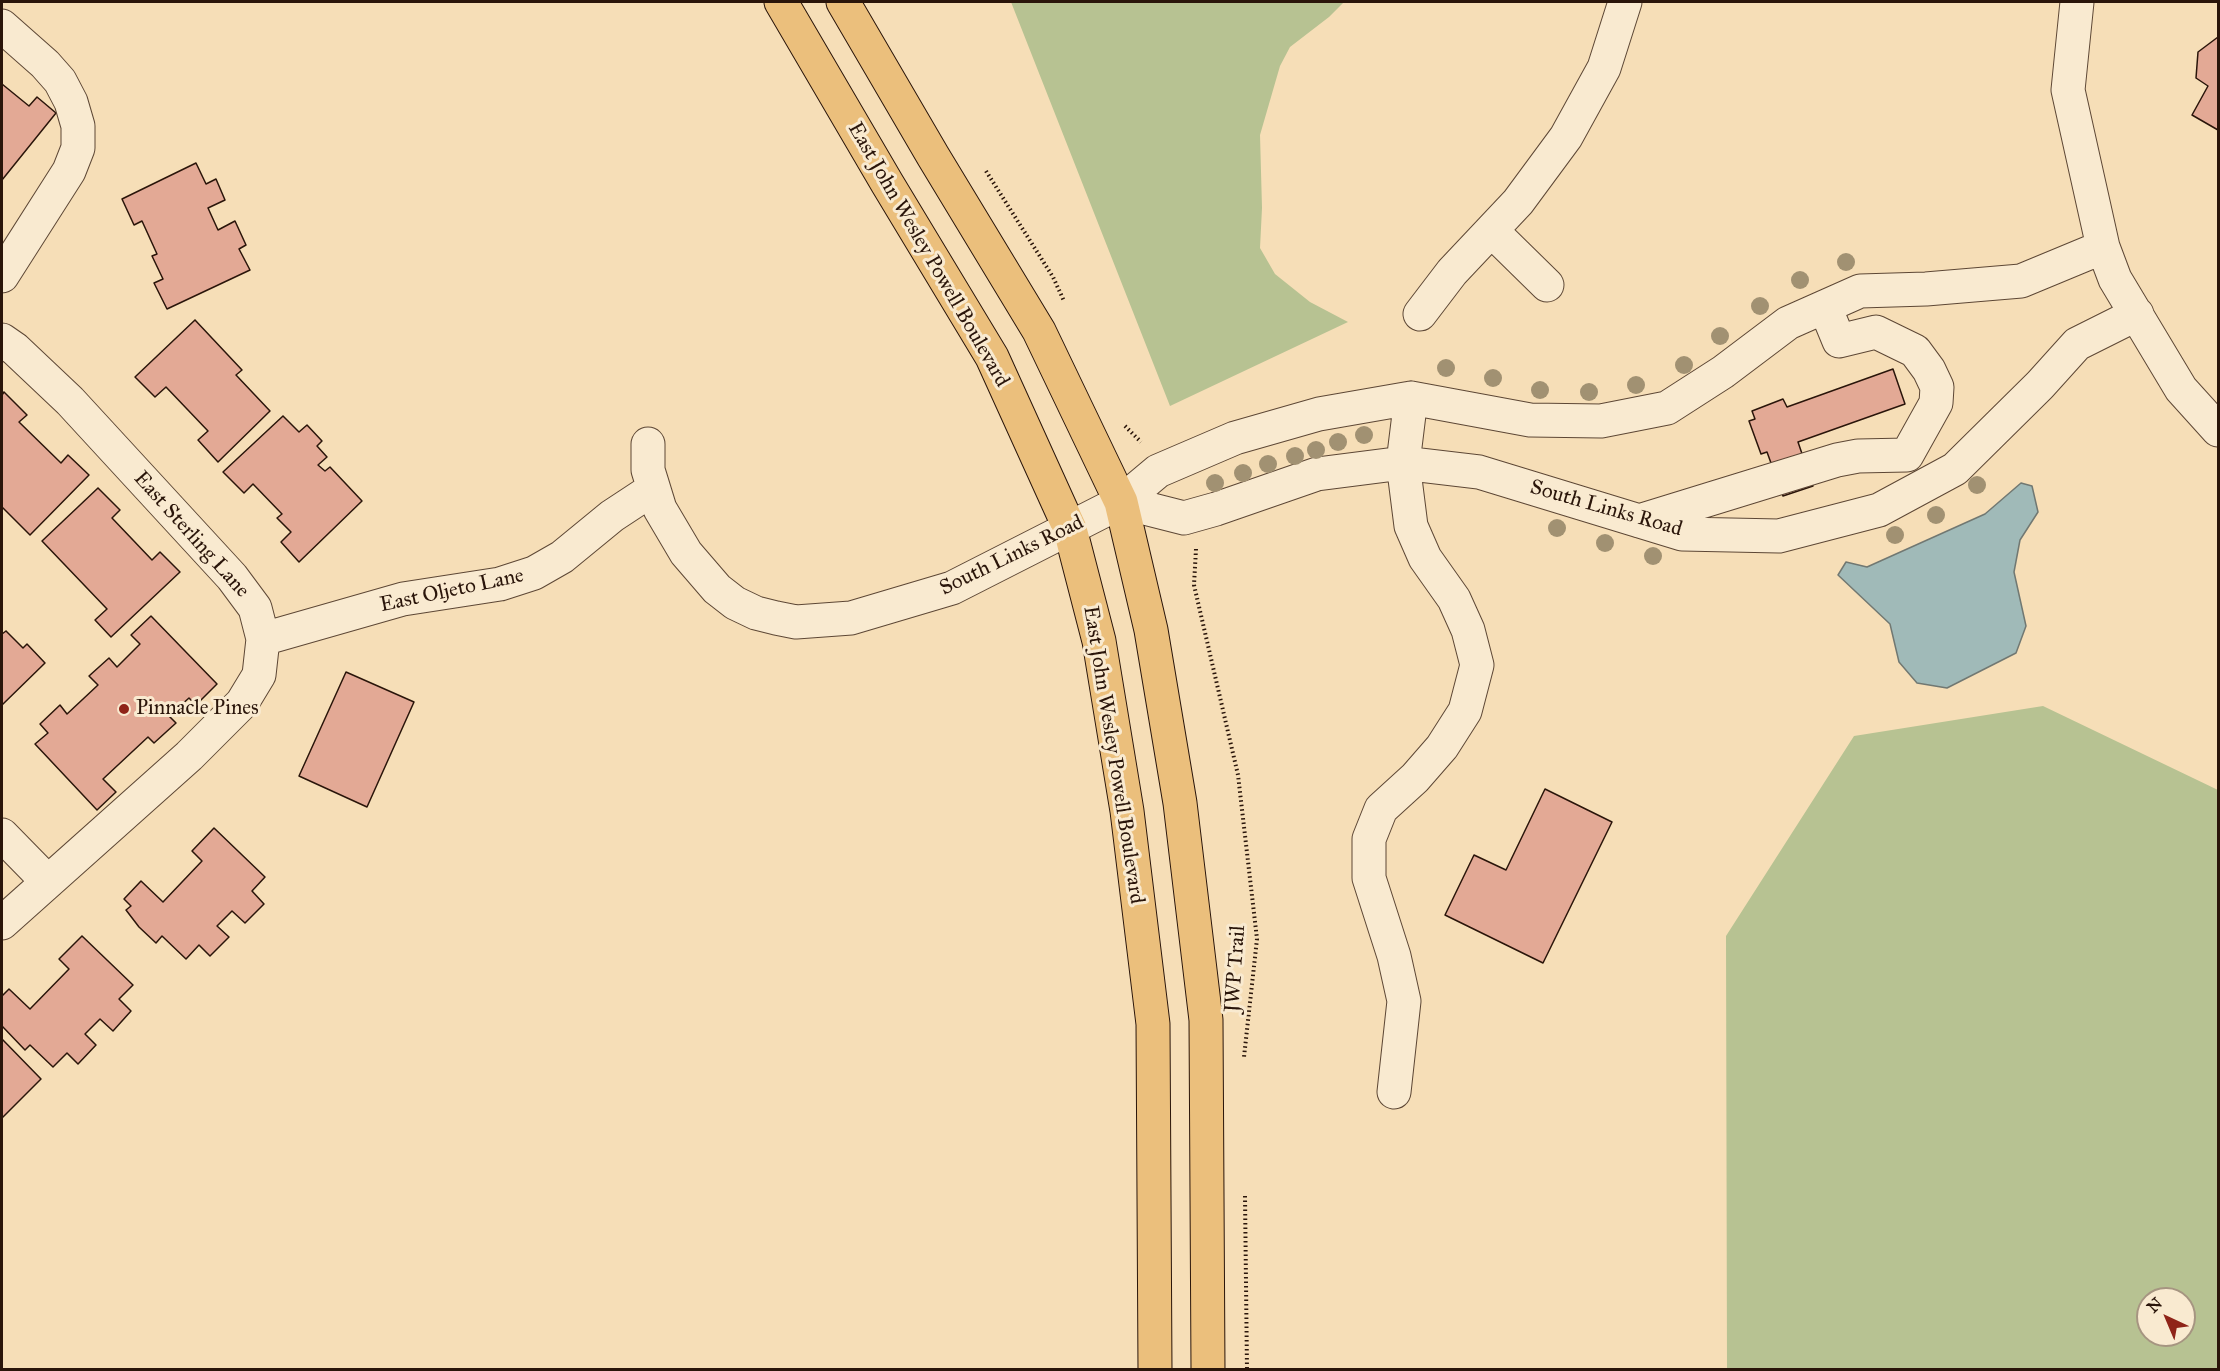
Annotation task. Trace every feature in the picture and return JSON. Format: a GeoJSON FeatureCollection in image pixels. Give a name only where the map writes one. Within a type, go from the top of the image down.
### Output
{"type":"FeatureCollection","features":[{"type":"Feature","properties":{"kind":"main road","name":"East John Wesley Powell Boulevard"},"geometry":{"type":"LineString","coordinates":[[781,2],[886,183],[992,357],[1070,529],[1101,653],[1127,811],[1153,1024],[1155,1370]]}},
{"type":"Feature","properties":{"kind":"main road"},"geometry":{"type":"LineString","coordinates":[[843,2],[1039,331],[1121,502],[1151,630],[1180,803],[1206,1020],[1208,1370]]}},
{"type":"Feature","properties":{"kind":"street"},"geometry":{"type":"LineString","coordinates":[[1420,314],[1452,272],[1492,231],[1543,171],[1576,120],[1604,68],[1625,2]]}},
{"type":"Feature","properties":{"kind":"street"},"geometry":{"type":"LineString","coordinates":[[2077,2],[2068,90],[2103,247],[2115,279],[2181,389],[2218,430]]}},
{"type":"Feature","properties":{"kind":"street"},"geometry":{"type":"LineString","coordinates":[[2,26],[45,64],[60,81],[71,102],[78,126],[78,148],[69,171],[2,276]]}},
{"type":"Feature","properties":{"kind":"street"},"geometry":{"type":"LineString","coordinates":[[1492,231],[1547,285]]}},
{"type":"Feature","properties":{"kind":"street","name":"South Links Road"},"geometry":{"type":"LineString","coordinates":[[648,444],[648,470],[660,509],[676,538],[700,572],[717,589],[735,603],[756,613],[796,622],[851,618],[952,588],[1121,502],[1158,471],[1235,438],[1318,414],[1411,398],[1530,420],[1601,421],[1667,408],[1723,372],[1788,323],[1860,291],[1926,289],[2021,281],[2103,247]]}},
{"type":"Feature","properties":{"kind":"street"},"geometry":{"type":"LineString","coordinates":[[1824,307],[1839,341],[1876,332],[1915,351],[1929,370],[1937,387],[1936,403],[1907,455]]}},
{"type":"Feature","properties":{"kind":"street","name":"South Links Road"},"geometry":{"type":"LineString","coordinates":[[1121,502],[1184,518],[1317,474],[1403,463],[1479,472],[1682,534],[1779,536],[1879,510],[1955,469],[2040,385],[2077,344],[2137,314]]}},
{"type":"Feature","properties":{"kind":"street","name":"East Sterling Lane"},"geometry":{"type":"LineString","coordinates":[[2,340],[15,349],[70,401],[231,577],[255,608],[263,639],[259,675],[242,703],[189,756],[2,923]]}},
{"type":"Feature","properties":{"kind":"street"},"geometry":{"type":"LineString","coordinates":[[1394,1092],[1404,1001],[1394,956],[1369,878],[1369,839],[1381,809],[1442,747],[1465,711],[1477,665],[1468,630],[1454,599],[1425,558],[1411,526],[1403,463],[1411,398]]}},
{"type":"Feature","properties":{"kind":"street"},"geometry":{"type":"LineString","coordinates":[[1907,455],[1924,486]]}},
{"type":"Feature","properties":{"kind":"street"},"geometry":{"type":"LineString","coordinates":[[1639,521],[1837,460],[1858,456],[1907,455]]}},
{"type":"Feature","properties":{"kind":"street","name":"East Oljeto Lane"},"geometry":{"type":"LineString","coordinates":[[263,639],[403,599],[500,584],[534,573],[562,556],[612,516],[653,489]]}},
{"type":"Feature","properties":{"kind":"street"},"geometry":{"type":"LineString","coordinates":[[2,835],[48,882]]}},
{"type":"Feature","properties":{"kind":"path","name":"JWP Trail"},"geometry":{"type":"LineString","coordinates":[[1196,541],[1194,585],[1238,775],[1257,939],[1243,1060]]}},
{"type":"Feature","properties":{"kind":"path"},"geometry":{"type":"LineString","coordinates":[[1245,1188],[1247,1370]]}},
{"type":"Feature","properties":{"kind":"green space"},"geometry":{"type":"Polygon","coordinates":[[[1011,2],[1344,2],[1329,17],[1290,47],[1280,66],[1260,135],[1262,208],[1260,248],[1275,274],[1310,302],[1348,322],[1170,406],[1011,2]]]}},
{"type":"Feature","properties":{"kind":"green space"},"geometry":{"type":"Polygon","coordinates":[[[2043,706],[2218,790],[2218,1369],[1727,1369],[1726,936],[1854,736],[2043,706]]]}},
{"type":"Feature","properties":{"kind":"water"},"geometry":{"type":"Polygon","coordinates":[[[2021,483],[2032,486],[2038,512],[2020,540],[2014,572],[2026,626],[2016,653],[1947,688],[1917,683],[1899,662],[1890,624],[1838,575],[1846,562],[1867,567],[1985,514],[2021,483]]]}},
{"type":"Feature","properties":{"kind":"building"},"geometry":{"type":"Polygon","coordinates":[[[2218,37],[2218,130],[2192,115],[2208,86],[2196,78],[2198,52],[2218,37]]]}},
{"type":"Feature","properties":{"kind":"building"},"geometry":{"type":"Polygon","coordinates":[[[2,84],[29,106],[37,97],[56,113],[2,180],[2,84]]]}},
{"type":"Feature","properties":{"kind":"building"},"geometry":{"type":"Polygon","coordinates":[[[196,163],[206,184],[216,179],[225,200],[208,208],[218,230],[235,221],[246,245],[239,249],[250,270],[167,309],[154,283],[163,279],[152,256],[157,254],[142,221],[134,225],[122,199],[196,163]]]}},
{"type":"Feature","properties":{"kind":"building"},"geometry":{"type":"Polygon","coordinates":[[[195,320],[242,370],[236,375],[270,411],[218,462],[198,440],[208,431],[166,387],[155,397],[135,377],[195,320]]]}},
{"type":"Feature","properties":{"kind":"building"},"geometry":{"type":"Polygon","coordinates":[[[1893,369],[1905,404],[1798,442],[1813,486],[1783,496],[1767,452],[1761,454],[1749,421],[1755,419],[1752,411],[1783,399],[1787,407],[1893,369]]]}},
{"type":"Feature","properties":{"kind":"building"},"geometry":{"type":"Polygon","coordinates":[[[4,392],[27,415],[19,422],[61,463],[68,455],[89,475],[30,535],[2,507],[2,395],[4,392]]]}},
{"type":"Feature","properties":{"kind":"building"},"geometry":{"type":"Polygon","coordinates":[[[283,416],[299,432],[307,425],[322,441],[317,446],[327,457],[318,465],[325,471],[330,467],[362,501],[299,562],[281,542],[291,532],[277,518],[282,514],[253,484],[244,493],[223,472],[283,416]]]}},
{"type":"Feature","properties":{"kind":"building"},"geometry":{"type":"Polygon","coordinates":[[[98,488],[120,510],[112,518],[152,560],[160,552],[180,572],[111,637],[95,620],[107,609],[42,541],[98,488]]]}},
{"type":"Feature","properties":{"kind":"building","name":"Pinnacle Pines"},"geometry":{"type":"Polygon","coordinates":[[[151,616],[217,684],[196,705],[189,698],[169,716],[176,723],[154,743],[148,737],[103,779],[116,792],[97,810],[35,744],[48,733],[40,724],[60,705],[67,714],[98,685],[89,676],[109,658],[117,667],[140,644],[131,635],[151,616]]]}},
{"type":"Feature","properties":{"kind":"building"},"geometry":{"type":"Polygon","coordinates":[[[6,631],[23,648],[27,644],[45,663],[2,705],[2,634],[6,631]]]}},
{"type":"Feature","properties":{"kind":"building","name":"Pinnacle Pines"},"geometry":{"type":"Polygon","coordinates":[[[346,672],[414,702],[367,807],[299,776],[346,672]]]}},
{"type":"Feature","properties":{"kind":"building"},"geometry":{"type":"Polygon","coordinates":[[[1545,789],[1612,822],[1543,963],[1445,915],[1474,855],[1506,870],[1545,789]]]}},
{"type":"Feature","properties":{"kind":"building"},"geometry":{"type":"Polygon","coordinates":[[[214,828],[265,877],[252,891],[264,904],[245,923],[232,911],[217,926],[229,937],[210,956],[199,945],[186,959],[162,936],[156,943],[139,927],[126,910],[131,906],[124,899],[141,881],[163,902],[202,861],[192,851],[214,828]]]}},
{"type":"Feature","properties":{"kind":"building"},"geometry":{"type":"Polygon","coordinates":[[[82,936],[133,985],[119,999],[131,1011],[113,1031],[100,1019],[85,1034],[96,1045],[78,1064],[67,1053],[53,1067],[30,1045],[25,1050],[2,1026],[2,996],[9,989],[30,1009],[69,969],[59,959],[82,936]]]}},
{"type":"Feature","properties":{"kind":"building"},"geometry":{"type":"Polygon","coordinates":[[[2,1039],[41,1079],[2,1118],[2,1039]]]}},
{"type":"Feature","properties":{"kind":"place","name":"Pinnacle Pines"},"geometry":{"type":"Point","coordinates":[124,709]}}]}
